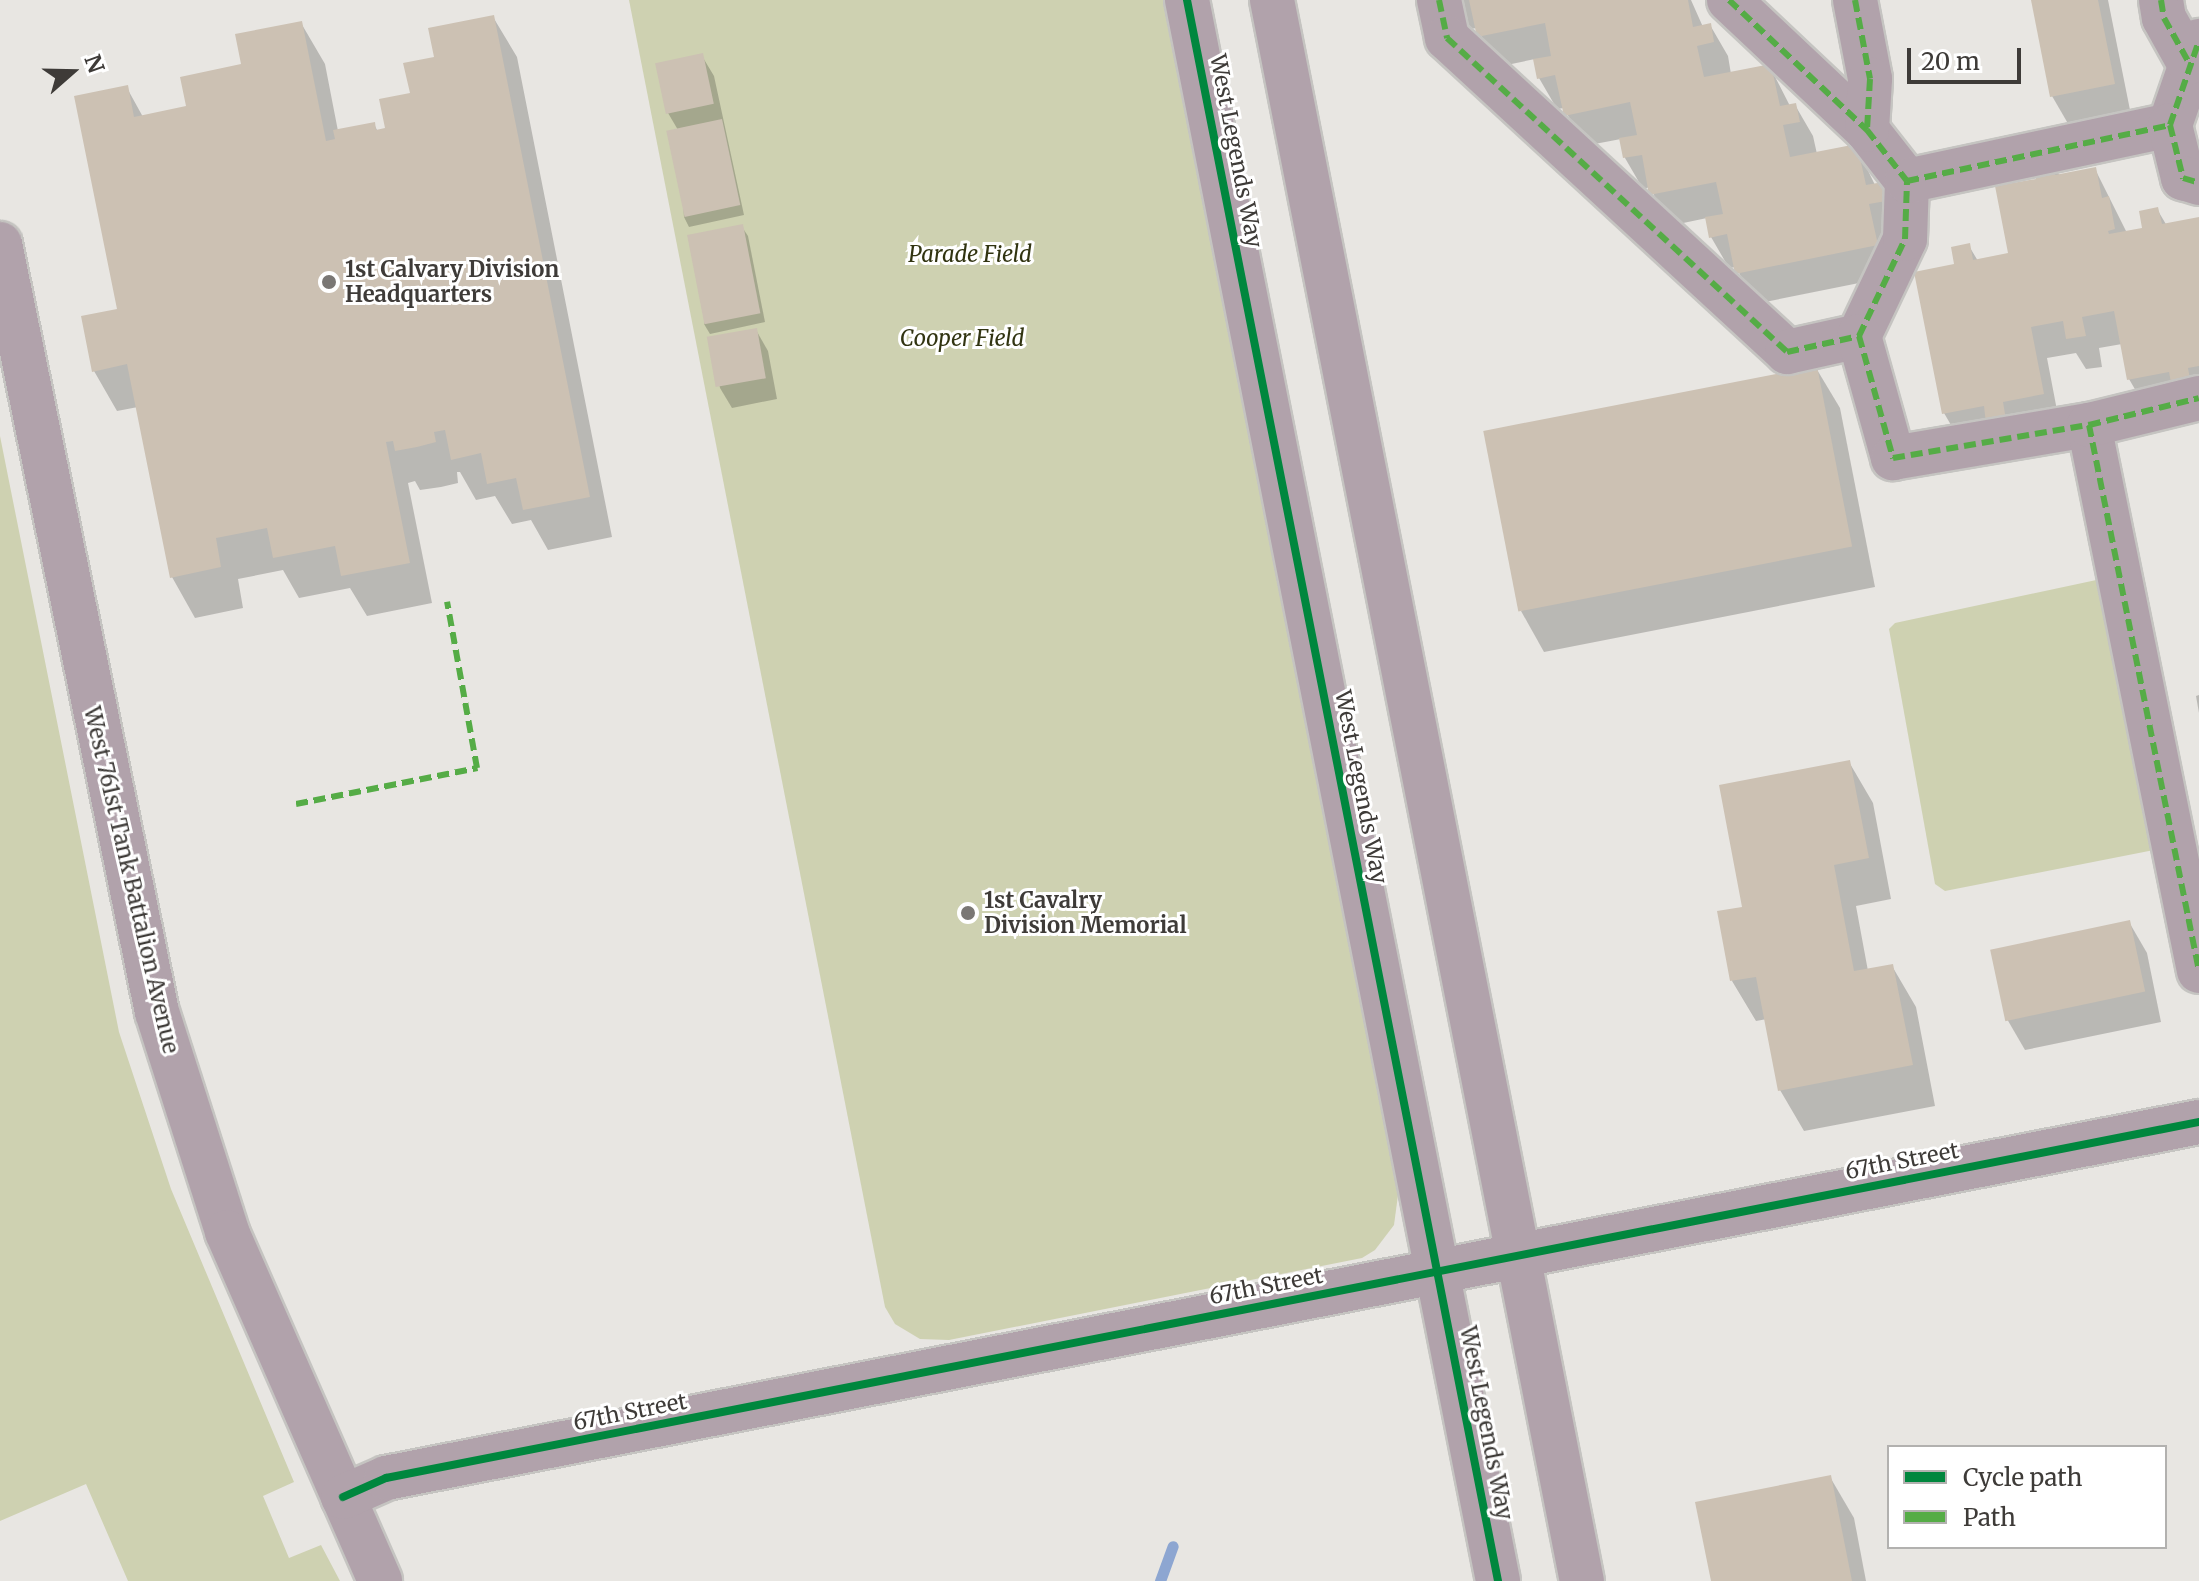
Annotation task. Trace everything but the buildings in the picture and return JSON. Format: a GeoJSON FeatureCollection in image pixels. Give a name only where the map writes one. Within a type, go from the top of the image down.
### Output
{"type":"FeatureCollection","features":[{"type":"Feature","properties":{"kind":"street","name":"West Legends Way"},"geometry":{"type":"LineString","coordinates":[[1187,0],[1498,1581]]}},
{"type":"Feature","properties":{"kind":"street"},"geometry":{"type":"LineString","coordinates":[[1272,0],[1582,1581]]}},
{"type":"Feature","properties":{"kind":"street"},"geometry":{"type":"LineString","coordinates":[[1439,0],[1447,38],[1787,352],[1859,336]]}},
{"type":"Feature","properties":{"kind":"street"},"geometry":{"type":"LineString","coordinates":[[1729,0],[1867,130],[1907,181],[1905,239],[1859,336],[1893,458],[2089,425],[2199,398]]}},
{"type":"Feature","properties":{"kind":"street"},"geometry":{"type":"LineString","coordinates":[[1855,0],[1870,79],[1867,130]]}},
{"type":"Feature","properties":{"kind":"street"},"geometry":{"type":"LineString","coordinates":[[2161,0],[2164,18],[2194,52],[2170,125],[2183,178],[2199,183]]}},
{"type":"Feature","properties":{"kind":"street"},"geometry":{"type":"LineString","coordinates":[[1907,181],[2170,125]]}},
{"type":"Feature","properties":{"kind":"street","name":"West 761st Tank Battalion Avenue"},"geometry":{"type":"LineString","coordinates":[[0,244],[157,1012],[227,1232],[380,1581]]}},
{"type":"Feature","properties":{"kind":"street"},"geometry":{"type":"LineString","coordinates":[[2089,425],[2199,971]]}},
{"type":"Feature","properties":{"kind":"street","name":"67th Street"},"geometry":{"type":"LineString","coordinates":[[343,1497],[401,1475],[2199,1122]]}},
{"type":"Feature","properties":{"kind":"green space","name":"Cooper Field"},"geometry":{"type":"Polygon","coordinates":[[[629,0],[1164,0],[1398,1195],[1394,1225],[1375,1250],[1362,1258],[949,1340],[920,1339],[895,1324],[885,1307],[629,0]]]}},
{"type":"Feature","properties":{"kind":"green space"},"geometry":{"type":"Polygon","coordinates":[[[0,436],[119,1032],[171,1189],[294,1482],[263,1496],[289,1558],[321,1545],[340,1581],[128,1581],[86,1484],[0,1521],[0,436]]]}},
{"type":"Feature","properties":{"kind":"green space"},"geometry":{"type":"Polygon","coordinates":[[[2101,579],[2154,850],[1945,891],[1935,884],[1889,629],[1895,623],[2101,579]]]}},
{"type":"Feature","properties":{"kind":"waterway"},"geometry":{"type":"LineString","coordinates":[[1160,1581],[1173,1546]]}},
{"type":"Feature","properties":{"kind":"marked path"},"geometry":{"type":"LineString","coordinates":[[1439,0],[1447,38],[1787,352],[1859,336],[1905,239],[1907,181]]}},
{"type":"Feature","properties":{"kind":"marked path"},"geometry":{"type":"LineString","coordinates":[[1729,0],[1867,130],[1907,181],[2170,125],[2199,41]]}},
{"type":"Feature","properties":{"kind":"marked path"},"geometry":{"type":"LineString","coordinates":[[1855,0],[1870,79],[1867,130]]}},
{"type":"Feature","properties":{"kind":"marked path"},"geometry":{"type":"LineString","coordinates":[[2161,0],[2164,18],[2189,63]]}},
{"type":"Feature","properties":{"kind":"marked path"},"geometry":{"type":"LineString","coordinates":[[2170,125],[2183,178],[2199,183]]}},
{"type":"Feature","properties":{"kind":"marked path"},"geometry":{"type":"LineString","coordinates":[[1859,336],[1893,458],[2089,425],[2199,971]]}},
{"type":"Feature","properties":{"kind":"marked path"},"geometry":{"type":"LineString","coordinates":[[2089,425],[2199,398]]}},
{"type":"Feature","properties":{"kind":"marked path"},"geometry":{"type":"LineString","coordinates":[[296,804],[477,768],[447,602]]}},
{"type":"Feature","properties":{"kind":"cycle path"},"geometry":{"type":"LineString","coordinates":[[1187,0],[1498,1581]]}},
{"type":"Feature","properties":{"kind":"cycle path"},"geometry":{"type":"LineString","coordinates":[[343,1497],[386,1478],[2199,1122]]}},
{"type":"Feature","properties":{"kind":"place","name":"1st Calvary Division Headquarters"},"geometry":{"type":"Point","coordinates":[329,282]}},
{"type":"Feature","properties":{"kind":"place","name":"1st Cavalry Division Memorial"},"geometry":{"type":"Point","coordinates":[968,913]}},
{"type":"Feature","properties":{"kind":"park label","name":"Parade Field"},"geometry":{"type":"Point","coordinates":[970,255]}}]}
